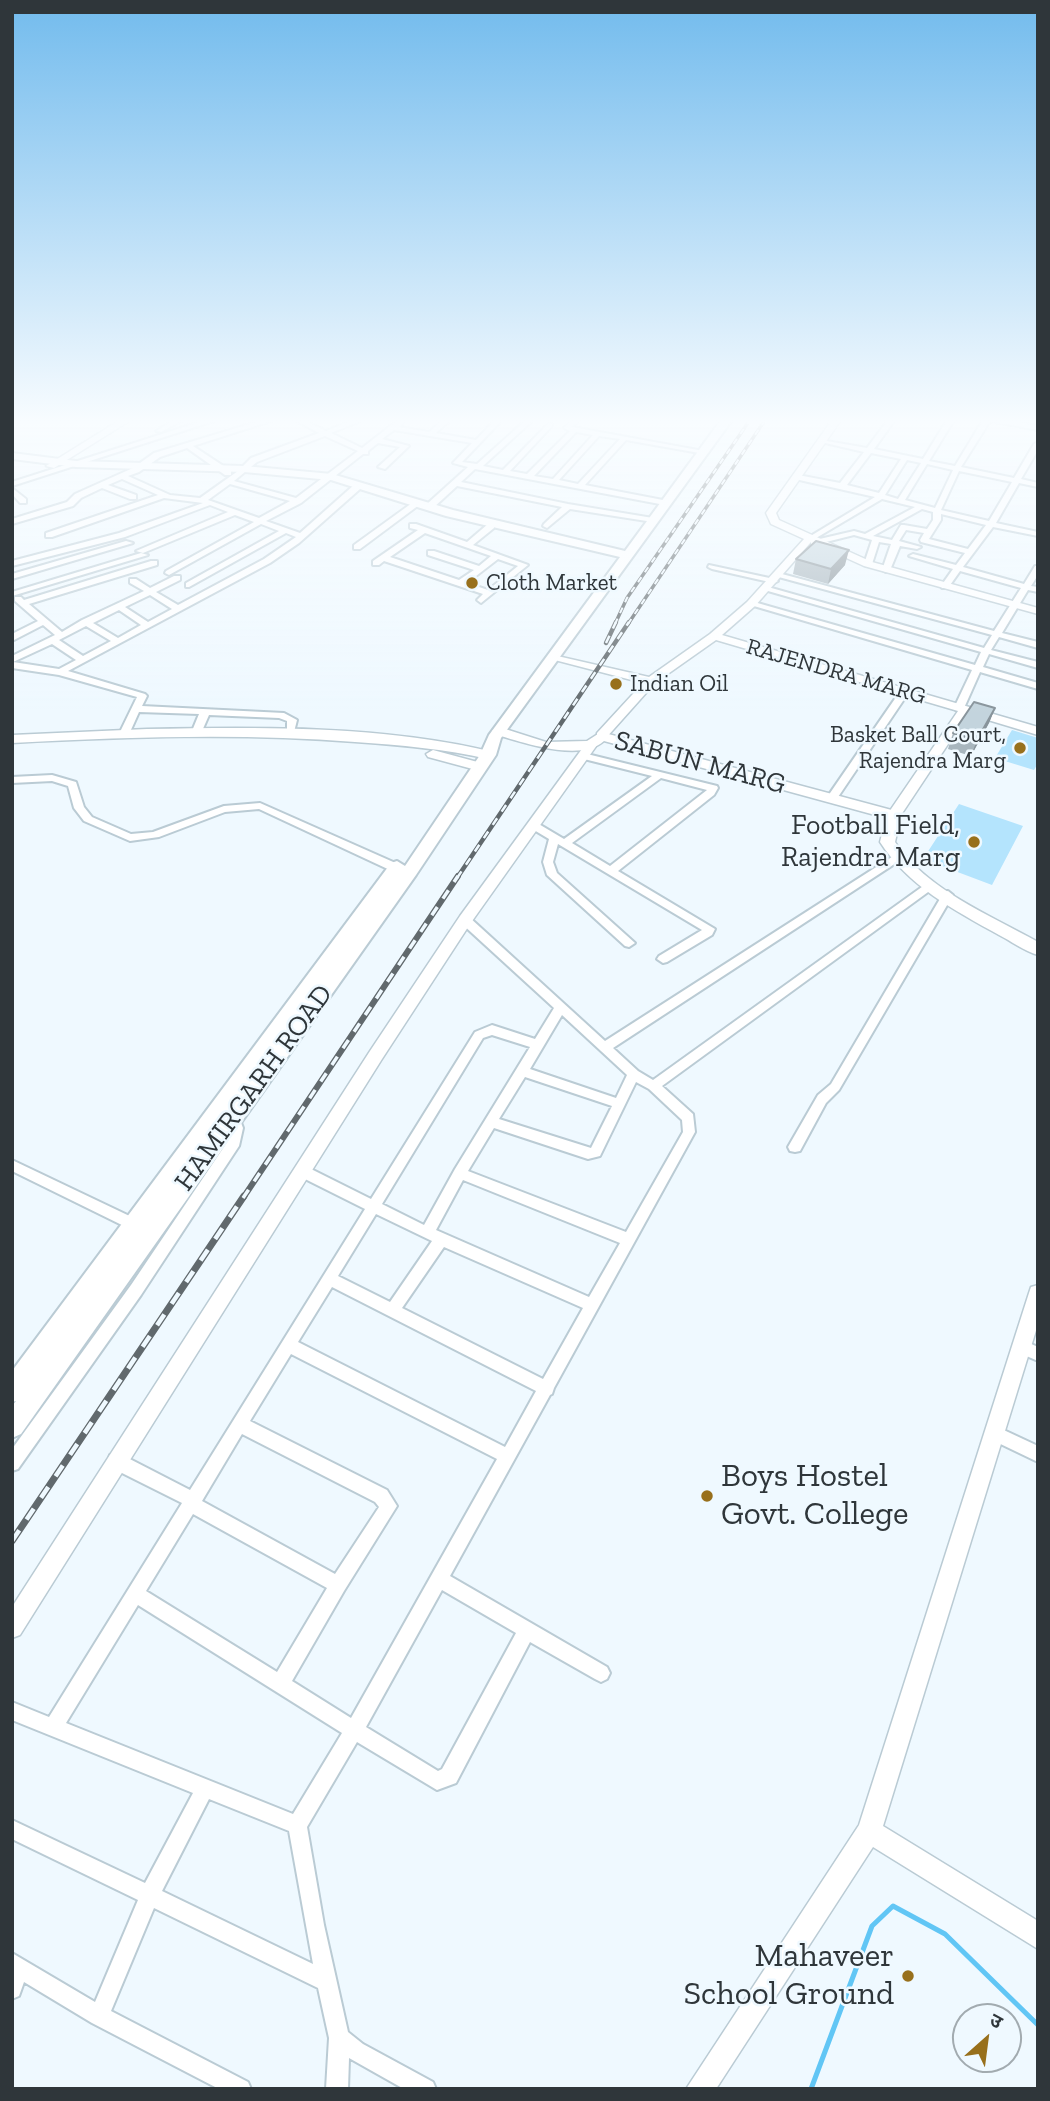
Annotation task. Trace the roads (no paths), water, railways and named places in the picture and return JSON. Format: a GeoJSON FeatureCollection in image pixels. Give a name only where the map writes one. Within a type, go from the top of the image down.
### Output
{"type":"FeatureCollection","features":[{"type":"Feature","properties":{"kind":"main road"},"geometry":{"type":"LineString","coordinates":[[462,518],[626,557]]}},
{"type":"Feature","properties":{"kind":"main road"},"geometry":{"type":"LineString","coordinates":[[476,518],[626,557]]}},
{"type":"Feature","properties":{"kind":"main road","name":"HAMIRGARH ROAD"},"geometry":{"type":"LineString","coordinates":[[12,1426],[396,868],[484,753],[653,520]]}},
{"type":"Feature","properties":{"kind":"main road"},"geometry":{"type":"LineString","coordinates":[[12,739],[125,732],[197,731],[388,741],[484,753]]}},
{"type":"Feature","properties":{"kind":"main road"},"geometry":{"type":"LineString","coordinates":[[12,748],[143,740],[311,741],[378,745],[426,752],[484,753]]}},
{"type":"Feature","properties":{"kind":"main road","name":"SABUN MARG"},"geometry":{"type":"LineString","coordinates":[[484,753],[544,744],[592,746],[832,798],[894,815]]}},
{"type":"Feature","properties":{"kind":"main road","name":"HAMIRGARH ROAD"},"geometry":{"type":"LineString","coordinates":[[12,1391],[135,1225],[225,1114],[410,871],[484,753]]}},
{"type":"Feature","properties":{"kind":"main road"},"geometry":{"type":"LineString","coordinates":[[894,815],[887,842],[895,859],[930,887],[1038,949]]}},
{"type":"Feature","properties":{"kind":"street"},"geometry":{"type":"LineString","coordinates":[[49,535],[98,518]]}},
{"type":"Feature","properties":{"kind":"street"},"geometry":{"type":"LineString","coordinates":[[99,527],[122,518]]}},
{"type":"Feature","properties":{"kind":"street"},"geometry":{"type":"LineString","coordinates":[[12,564],[122,535],[167,518]]}},
{"type":"Feature","properties":{"kind":"street"},"geometry":{"type":"LineString","coordinates":[[83,660],[13,594],[142,553],[221,518]]}},
{"type":"Feature","properties":{"kind":"street"},"geometry":{"type":"LineString","coordinates":[[247,518],[300,536]]}},
{"type":"Feature","properties":{"kind":"street"},"geometry":{"type":"LineString","coordinates":[[12,662],[85,622],[150,591],[269,518]]}},
{"type":"Feature","properties":{"kind":"street"},"geometry":{"type":"LineString","coordinates":[[60,673],[267,561],[321,518]]}},
{"type":"Feature","properties":{"kind":"street"},"geometry":{"type":"LineString","coordinates":[[357,547],[397,518]]}},
{"type":"Feature","properties":{"kind":"street"},"geometry":{"type":"LineString","coordinates":[[547,526],[555,518]]}},
{"type":"Feature","properties":{"kind":"street"},"geometry":{"type":"LineString","coordinates":[[641,518],[653,520]]}},
{"type":"Feature","properties":{"kind":"street"},"geometry":{"type":"LineString","coordinates":[[773,518],[775,522],[811,541],[868,565],[1038,611]]}},
{"type":"Feature","properties":{"kind":"street"},"geometry":{"type":"LineString","coordinates":[[12,1627],[302,1171],[465,920],[533,824],[592,746],[651,681],[714,636],[751,604],[811,541],[847,518]]}},
{"type":"Feature","properties":{"kind":"street"},"geometry":{"type":"LineString","coordinates":[[871,537],[903,518]]}},
{"type":"Feature","properties":{"kind":"street"},"geometry":{"type":"LineString","coordinates":[[902,575],[937,518]]}},
{"type":"Feature","properties":{"kind":"street"},"geometry":{"type":"LineString","coordinates":[[966,518],[1038,534]]}},
{"type":"Feature","properties":{"kind":"street"},"geometry":{"type":"LineString","coordinates":[[945,586],[994,518]]}},
{"type":"Feature","properties":{"kind":"street"},"geometry":{"type":"LineString","coordinates":[[412,526],[524,565],[481,600]]}},
{"type":"Feature","properties":{"kind":"street"},"geometry":{"type":"LineString","coordinates":[[444,557],[491,526]]}},
{"type":"Feature","properties":{"kind":"street"},"geometry":{"type":"LineString","coordinates":[[886,570],[896,546],[894,542],[904,527],[971,552]]}},
{"type":"Feature","properties":{"kind":"street"},"geometry":{"type":"LineString","coordinates":[[142,529],[161,543]]}},
{"type":"Feature","properties":{"kind":"street"},"geometry":{"type":"LineString","coordinates":[[380,560],[425,530]]}},
{"type":"Feature","properties":{"kind":"street"},"geometry":{"type":"LineString","coordinates":[[188,585],[284,531]]}},
{"type":"Feature","properties":{"kind":"street"},"geometry":{"type":"LineString","coordinates":[[811,541],[854,533],[894,542],[959,569],[1038,590]]}},
{"type":"Feature","properties":{"kind":"street"},"geometry":{"type":"LineString","coordinates":[[122,535],[154,563],[206,594]]}},
{"type":"Feature","properties":{"kind":"street"},"geometry":{"type":"LineString","coordinates":[[868,565],[871,537]]}},
{"type":"Feature","properties":{"kind":"street"},"geometry":{"type":"LineString","coordinates":[[410,567],[450,539]]}},
{"type":"Feature","properties":{"kind":"street"},"geometry":{"type":"LineString","coordinates":[[12,578],[129,543]]}},
{"type":"Feature","properties":{"kind":"street"},"geometry":{"type":"LineString","coordinates":[[223,544],[267,561]]}},
{"type":"Feature","properties":{"kind":"street"},"geometry":{"type":"LineString","coordinates":[[461,563],[480,549]]}},
{"type":"Feature","properties":{"kind":"street"},"geometry":{"type":"LineString","coordinates":[[430,553],[480,569]]}},
{"type":"Feature","properties":{"kind":"street"},"geometry":{"type":"LineString","coordinates":[[460,584],[498,555]]}},
{"type":"Feature","properties":{"kind":"street"},"geometry":{"type":"LineString","coordinates":[[380,560],[489,593]]}},
{"type":"Feature","properties":{"kind":"street"},"geometry":{"type":"LineString","coordinates":[[12,613],[154,563]]}},
{"type":"Feature","properties":{"kind":"street"},"geometry":{"type":"LineString","coordinates":[[712,567],[1038,645]]}},
{"type":"Feature","properties":{"kind":"street"},"geometry":{"type":"LineString","coordinates":[[894,815],[962,709],[976,668],[1013,604],[1038,568]]}},
{"type":"Feature","properties":{"kind":"street"},"geometry":{"type":"LineString","coordinates":[[133,581],[178,609]]}},
{"type":"Feature","properties":{"kind":"street"},"geometry":{"type":"LineString","coordinates":[[773,582],[986,651],[1038,665]]}},
{"type":"Feature","properties":{"kind":"street"},"geometry":{"type":"LineString","coordinates":[[751,604],[1038,686]]}},
{"type":"Feature","properties":{"kind":"street"},"geometry":{"type":"LineString","coordinates":[[118,606],[147,625]]}},
{"type":"Feature","properties":{"kind":"street"},"geometry":{"type":"LineString","coordinates":[[12,639],[43,622]]}},
{"type":"Feature","properties":{"kind":"street"},"geometry":{"type":"LineString","coordinates":[[85,622],[117,641]]}},
{"type":"Feature","properties":{"kind":"street","name":"RAJENDRA MARG"},"geometry":{"type":"LineString","coordinates":[[714,636],[1038,731]]}},
{"type":"Feature","properties":{"kind":"street"},"geometry":{"type":"LineString","coordinates":[[12,639],[31,650]]}},
{"type":"Feature","properties":{"kind":"street"},"geometry":{"type":"LineString","coordinates":[[553,658],[651,681]]}},
{"type":"Feature","properties":{"kind":"street"},"geometry":{"type":"LineString","coordinates":[[12,662],[142,696],[125,732]]}},
{"type":"Feature","properties":{"kind":"street"},"geometry":{"type":"LineString","coordinates":[[832,798],[904,692]]}},
{"type":"Feature","properties":{"kind":"street"},"geometry":{"type":"LineString","coordinates":[[137,709],[290,718],[290,734]]}},
{"type":"Feature","properties":{"kind":"street"},"geometry":{"type":"LineString","coordinates":[[197,731],[205,712]]}},
{"type":"Feature","properties":{"kind":"street"},"geometry":{"type":"LineString","coordinates":[[592,746],[661,774],[713,788],[612,870]]}},
{"type":"Feature","properties":{"kind":"street"},"geometry":{"type":"LineString","coordinates":[[629,943],[552,875],[548,862],[560,840],[661,774]]}},
{"type":"Feature","properties":{"kind":"street"},"geometry":{"type":"LineString","coordinates":[[12,780],[52,778],[72,784],[79,808],[88,818],[130,838],[156,835],[224,809],[260,806],[396,868]]}},
{"type":"Feature","properties":{"kind":"street"},"geometry":{"type":"LineString","coordinates":[[533,824],[709,929],[663,959]]}},
{"type":"Feature","properties":{"kind":"street"},"geometry":{"type":"LineString","coordinates":[[605,1046],[895,859]]}},
{"type":"Feature","properties":{"kind":"street"},"geometry":{"type":"LineString","coordinates":[[653,1086],[930,887]]}},
{"type":"Feature","properties":{"kind":"street"},"geometry":{"type":"LineString","coordinates":[[795,1147],[822,1099],[835,1087],[948,895]]}},
{"type":"Feature","properties":{"kind":"street"},"geometry":{"type":"LineString","coordinates":[[337,2089],[339,2038],[297,1825],[355,1729],[690,1132],[688,1118],[653,1086],[634,1074],[465,920]]}},
{"type":"Feature","properties":{"kind":"street"},"geometry":{"type":"LineString","coordinates":[[393,1310],[434,1236],[460,1173],[561,1006]]}},
{"type":"Feature","properties":{"kind":"street"},"geometry":{"type":"LineString","coordinates":[[53,1727],[331,1279],[371,1205],[479,1035],[492,1030],[538,1045]]}},
{"type":"Feature","properties":{"kind":"street"},"geometry":{"type":"LineString","coordinates":[[522,1071],[620,1104]]}},
{"type":"Feature","properties":{"kind":"street"},"geometry":{"type":"LineString","coordinates":[[492,1122],[589,1154],[600,1147],[634,1074]]}},
{"type":"Feature","properties":{"kind":"street"},"geometry":{"type":"LineString","coordinates":[[12,1463],[136,1290],[234,1142],[237,1128],[225,1114]]}},
{"type":"Feature","properties":{"kind":"street"},"geometry":{"type":"LineString","coordinates":[[12,1165],[135,1225]]}},
{"type":"Feature","properties":{"kind":"street"},"geometry":{"type":"LineString","coordinates":[[302,1171],[434,1236],[593,1306]]}},
{"type":"Feature","properties":{"kind":"street"},"geometry":{"type":"LineString","coordinates":[[460,1173],[629,1240]]}},
{"type":"Feature","properties":{"kind":"street"},"geometry":{"type":"LineString","coordinates":[[331,1279],[547,1390]]}},
{"type":"Feature","properties":{"kind":"street"},"geometry":{"type":"LineString","coordinates":[[700,2089],[869,1831],[993,1433],[1029,1350],[1038,1293]]}},
{"type":"Feature","properties":{"kind":"street"},"geometry":{"type":"LineString","coordinates":[[290,1346],[507,1455]]}},
{"type":"Feature","properties":{"kind":"street"},"geometry":{"type":"LineString","coordinates":[[239,1424],[381,1496],[389,1506],[338,1585],[281,1684]]}},
{"type":"Feature","properties":{"kind":"street"},"geometry":{"type":"LineString","coordinates":[[993,1433],[1038,1454]]}},
{"type":"Feature","properties":{"kind":"street"},"geometry":{"type":"LineString","coordinates":[[116,1461],[338,1585]]}},
{"type":"Feature","properties":{"kind":"street"},"geometry":{"type":"LineString","coordinates":[[438,1579],[601,1673]]}},
{"type":"Feature","properties":{"kind":"street"},"geometry":{"type":"LineString","coordinates":[[135,1594],[437,1780],[449,1776],[527,1630]]}},
{"type":"Feature","properties":{"kind":"street"},"geometry":{"type":"LineString","coordinates":[[12,1711],[297,1825]]}},
{"type":"Feature","properties":{"kind":"street"},"geometry":{"type":"LineString","coordinates":[[99,2016],[149,1896],[205,1788]]}},
{"type":"Feature","properties":{"kind":"street"},"geometry":{"type":"LineString","coordinates":[[12,1829],[326,1981]]}},
{"type":"Feature","properties":{"kind":"street"},"geometry":{"type":"LineString","coordinates":[[869,1831],[1038,1936]]}},
{"type":"Feature","properties":{"kind":"street"},"geometry":{"type":"LineString","coordinates":[[12,1989],[15,1964],[99,2016],[241,2089]]}},
{"type":"Feature","properties":{"kind":"street"},"geometry":{"type":"LineString","coordinates":[[339,2038],[356,2051],[426,2089]]}},
{"type":"Feature","properties":{"kind":"waterway"},"geometry":{"type":"LineString","coordinates":[[811,2089],[872,1926],[893,1906],[945,1934],[1038,2025]]}},
{"type":"Feature","properties":{"kind":"railway"},"geometry":{"type":"LineString","coordinates":[[615,624],[627,598],[682,518]]}},
{"type":"Feature","properties":{"kind":"railway"},"geometry":{"type":"LineString","coordinates":[[628,624],[699,518]]}},
{"type":"Feature","properties":{"kind":"railway"},"geometry":{"type":"LineString","coordinates":[[606,643],[616,622]]}},
{"type":"Feature","properties":{"kind":"railway"},"geometry":{"type":"LineString","coordinates":[[457,878],[629,622]]}},
{"type":"Feature","properties":{"kind":"railway"},"geometry":{"type":"LineString","coordinates":[[243,1198],[458,876]]}},
{"type":"Feature","properties":{"kind":"railway"},"geometry":{"type":"LineString","coordinates":[[12,1541],[244,1196]]}},
{"type":"Feature","properties":{"kind":"place","name":"Cloth Market"},"geometry":{"type":"Point","coordinates":[472,583]}},
{"type":"Feature","properties":{"kind":"place","name":"Indian Oil"},"geometry":{"type":"Point","coordinates":[616,684]}},
{"type":"Feature","properties":{"kind":"place","name":"Basket Ball Court, Rajendra Marg"},"geometry":{"type":"Point","coordinates":[1020,748]}},
{"type":"Feature","properties":{"kind":"place","name":"Football Field, Rajendra Marg"},"geometry":{"type":"Point","coordinates":[974,842]}},
{"type":"Feature","properties":{"kind":"place","name":"Boys Hostel Govt. College"},"geometry":{"type":"Point","coordinates":[707,1496]}},
{"type":"Feature","properties":{"kind":"place","name":"Mahaveer School Ground"},"geometry":{"type":"Point","coordinates":[908,1976]}}]}
